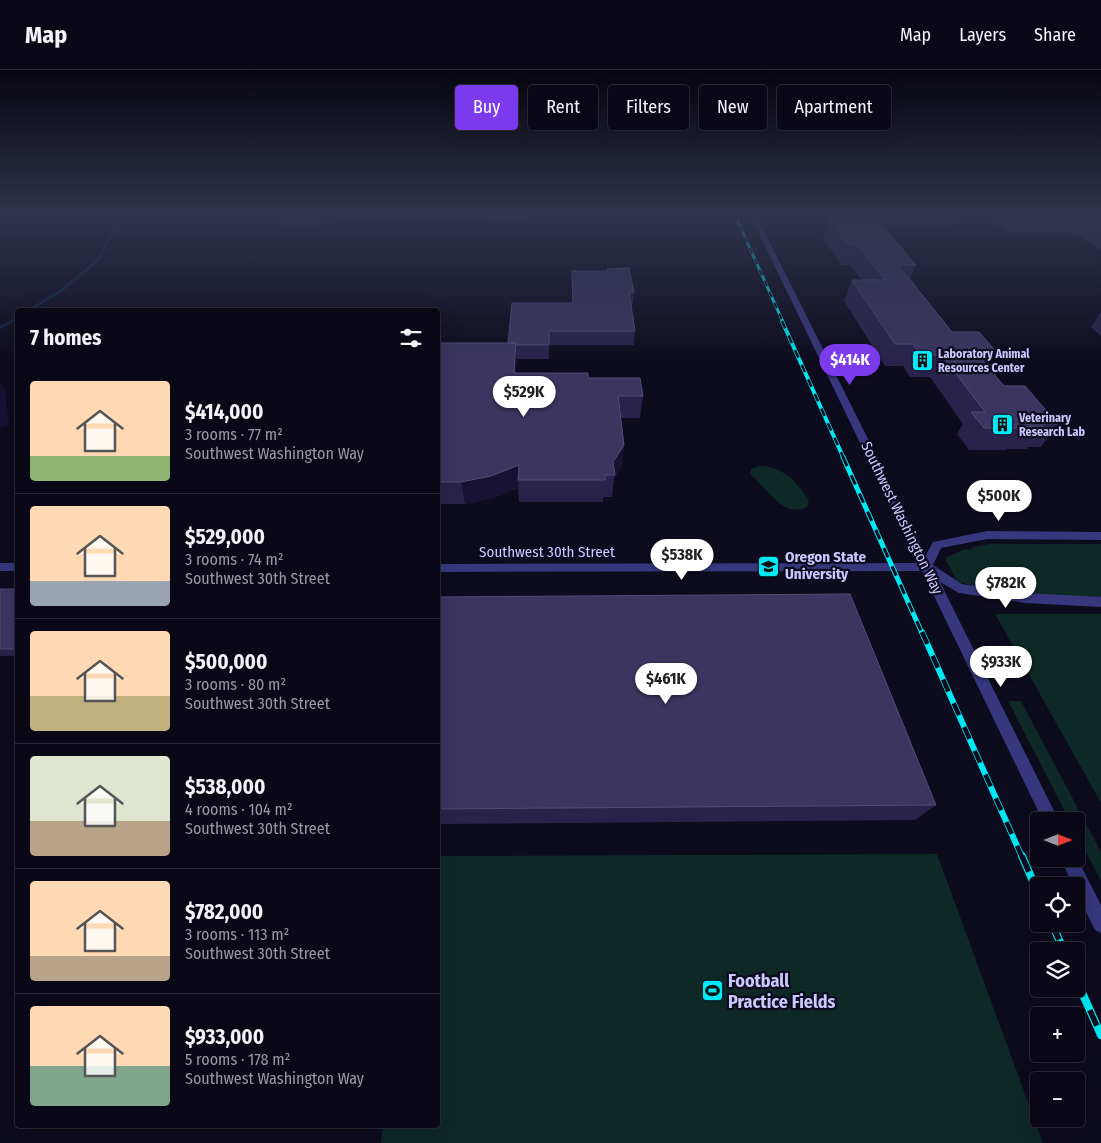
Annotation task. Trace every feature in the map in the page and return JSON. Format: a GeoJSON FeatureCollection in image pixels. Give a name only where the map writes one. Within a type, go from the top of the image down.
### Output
{"type":"FeatureCollection","features":[{"type":"Feature","properties":{"kind":"street","name":"Southwest Washington Way"},"geometry":{"type":"LineString","coordinates":[[778,265],[1047,812]]}},
{"type":"Feature","properties":{"kind":"street"},"geometry":{"type":"LineString","coordinates":[[1101,536],[987,535],[962,539],[937,546],[926,567],[959,588],[1026,598],[1101,602]]}},
{"type":"Feature","properties":{"kind":"street"},"geometry":{"type":"LineString","coordinates":[[0,567],[15,567]]}},
{"type":"Feature","properties":{"kind":"street","name":"Southwest 30th Street"},"geometry":{"type":"LineString","coordinates":[[440,568],[926,567]]}},
{"type":"Feature","properties":{"kind":"street"},"geometry":{"type":"LineString","coordinates":[[1073,868],[1101,924]]}},
{"type":"Feature","properties":{"kind":"green space"},"geometry":{"type":"Polygon","coordinates":[[[767,466],[788,476],[795,482],[809,501],[807,507],[798,510],[790,509],[776,500],[750,474],[751,469],[767,466]]]}},
{"type":"Feature","properties":{"kind":"green space"},"geometry":{"type":"Polygon","coordinates":[[[989,544],[1101,544],[1101,598],[1010,594],[974,587],[957,581],[945,558],[965,549],[971,550],[973,547],[989,544]]]}},
{"type":"Feature","properties":{"kind":"green space"},"geometry":{"type":"Polygon","coordinates":[[[995,614],[1101,614],[1101,803],[1003,628],[995,614]]]}},
{"type":"Feature","properties":{"kind":"green space"},"geometry":{"type":"Polygon","coordinates":[[[1008,701],[1021,701],[1080,812],[1065,812],[1008,701]]]}},
{"type":"Feature","properties":{"kind":"green space"},"geometry":{"type":"Polygon","coordinates":[[[1085,822],[1101,852],[1101,881],[1085,850],[1085,822]]]}},
{"type":"Feature","properties":{"kind":"green space","name":"Football Practice Fields"},"geometry":{"type":"Polygon","coordinates":[[[937,854],[1030,1108],[1030,1127],[1037,1127],[1043,1143],[381,1143],[383,1128],[440,1128],[440,856],[937,854]]]}},
{"type":"Feature","properties":{"kind":"building"},"geometry":{"type":"Polygon","coordinates":[[[873,265],[898,265],[952,332],[979,332],[994,349],[973,349],[1004,386],[1025,386],[1058,424],[1041,424],[1044,427],[984,428],[971,412],[985,412],[942,355],[921,355],[913,344],[895,344],[852,280],[885,280],[873,265]]]}},
{"type":"Feature","properties":{"kind":"building"},"geometry":{"type":"Polygon","coordinates":[[[629,268],[634,292],[629,292],[635,331],[549,331],[549,345],[516,345],[516,343],[508,343],[512,303],[573,303],[572,271],[608,271],[607,269],[629,268]]]}},
{"type":"Feature","properties":{"kind":"building"},"geometry":{"type":"Polygon","coordinates":[[[440,343],[516,343],[514,373],[588,373],[588,378],[640,378],[643,396],[618,396],[624,445],[613,462],[615,475],[605,475],[605,480],[518,480],[519,465],[491,476],[461,482],[440,482],[440,343]]]}},
{"type":"Feature","properties":{"kind":"building"},"geometry":{"type":"Polygon","coordinates":[[[0,589],[15,589],[15,649],[0,649],[0,589]]]}},
{"type":"Feature","properties":{"kind":"building"},"geometry":{"type":"Polygon","coordinates":[[[850,594],[936,805],[440,809],[440,597],[850,594]]]}},
{"type":"Feature","properties":{"kind":"waterway"},"geometry":{"type":"LineString","coordinates":[[32,308],[62,290],[92,265]]}},
{"type":"Feature","properties":{"kind":"waterway"},"geometry":{"type":"LineString","coordinates":[[0,328],[15,319]]}},
{"type":"Feature","properties":{"kind":"railway"},"geometry":{"type":"LineString","coordinates":[[757,265],[783,322]]}},
{"type":"Feature","properties":{"kind":"railway"},"geometry":{"type":"LineString","coordinates":[[782,321],[844,459]]}},
{"type":"Feature","properties":{"kind":"railway"},"geometry":{"type":"LineString","coordinates":[[843,457],[922,633]]}},
{"type":"Feature","properties":{"kind":"railway"},"geometry":{"type":"LineString","coordinates":[[922,632],[1022,857]]}},
{"type":"Feature","properties":{"kind":"railway"},"geometry":{"type":"LineString","coordinates":[[1022,856],[1031,877]]}},
{"type":"Feature","properties":{"kind":"railway"},"geometry":{"type":"LineString","coordinates":[[1056,932],[1060,942]]}},
{"type":"Feature","properties":{"kind":"railway"},"geometry":{"type":"LineString","coordinates":[[1084,997],[1101,1035]]}},
{"type":"Feature","properties":{"kind":"place","name":"Laboratory Animal Resources Center"},"geometry":{"type":"Point","coordinates":[922,361]}},
{"type":"Feature","properties":{"kind":"place","name":"Veterinary Research Lab"},"geometry":{"type":"Point","coordinates":[1003,425]}},
{"type":"Feature","properties":{"kind":"place","name":"Oregon State University"},"geometry":{"type":"Point","coordinates":[769,566]}},
{"type":"Feature","properties":{"kind":"place","name":"Football Practice Fields"},"geometry":{"type":"Point","coordinates":[712,991]}}]}
